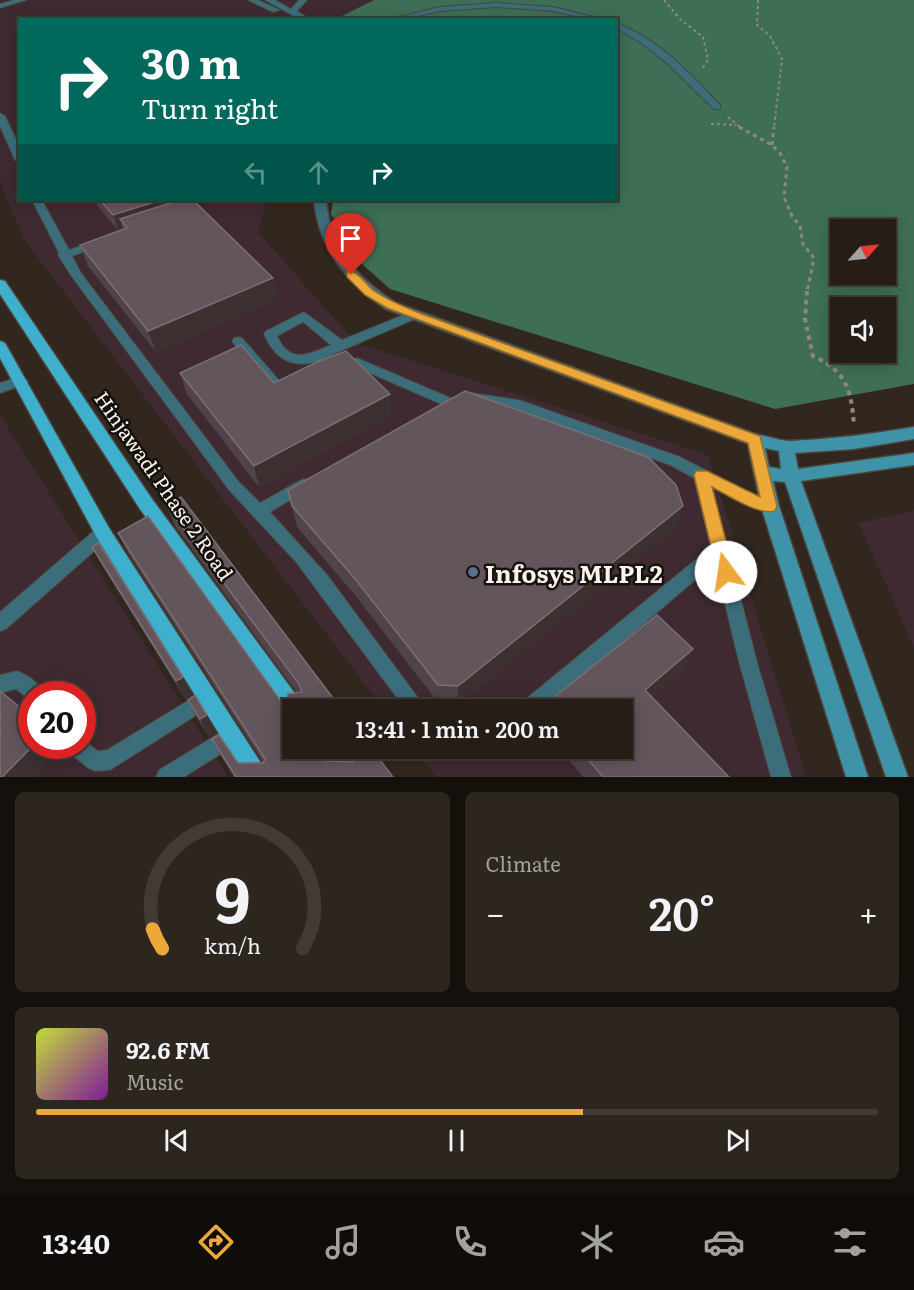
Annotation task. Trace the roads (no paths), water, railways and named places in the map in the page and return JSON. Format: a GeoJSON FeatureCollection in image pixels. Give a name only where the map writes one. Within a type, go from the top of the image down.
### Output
{"type":"FeatureCollection","features":[{"type":"Feature","properties":{"kind":"main road","name":"Hinjawadi Phase 2 Road"},"geometry":{"type":"LineString","coordinates":[[0,284],[146,504],[287,699]]}},
{"type":"Feature","properties":{"kind":"main road"},"geometry":{"type":"LineString","coordinates":[[0,346],[103,533],[259,777]]}},
{"type":"Feature","properties":{"kind":"main road"},"geometry":{"type":"LineString","coordinates":[[332,759],[344,777]]}},
{"type":"Feature","properties":{"kind":"street"},"geometry":{"type":"LineString","coordinates":[[320,201],[324,231],[351,275],[369,292],[413,315],[755,440],[786,447],[855,443],[914,433]]}},
{"type":"Feature","properties":{"kind":"street"},"geometry":{"type":"LineString","coordinates":[[755,440],[770,506],[857,777]]}},
{"type":"Feature","properties":{"kind":"street"},"geometry":{"type":"LineString","coordinates":[[786,447],[791,477],[897,777]]}},
{"type":"Feature","properties":{"kind":"street"},"geometry":{"type":"LineString","coordinates":[[761,473],[791,477],[914,459]]}},
{"type":"Feature","properties":{"kind":"lane"},"geometry":{"type":"LineString","coordinates":[[0,6],[22,0]]}},
{"type":"Feature","properties":{"kind":"lane"},"geometry":{"type":"LineString","coordinates":[[252,0],[275,9],[292,12]]}},
{"type":"Feature","properties":{"kind":"lane"},"geometry":{"type":"LineString","coordinates":[[269,0],[304,18]]}},
{"type":"Feature","properties":{"kind":"lane"},"geometry":{"type":"LineString","coordinates":[[292,12],[303,0]]}},
{"type":"Feature","properties":{"kind":"lane"},"geometry":{"type":"LineString","coordinates":[[395,18],[411,11],[437,6],[511,2],[557,5],[597,18]]}},
{"type":"Feature","properties":{"kind":"lane"},"geometry":{"type":"LineString","coordinates":[[618,26],[646,43],[694,82],[717,106]]}},
{"type":"Feature","properties":{"kind":"lane"},"geometry":{"type":"LineString","coordinates":[[0,116],[18,156]]}},
{"type":"Feature","properties":{"kind":"lane"},"geometry":{"type":"LineString","coordinates":[[37,201],[64,255],[234,486],[278,530],[313,572],[410,699]]}},
{"type":"Feature","properties":{"kind":"lane"},"geometry":{"type":"LineString","coordinates":[[64,255],[106,241]]}},
{"type":"Feature","properties":{"kind":"lane"},"geometry":{"type":"LineString","coordinates":[[341,346],[304,316],[270,334],[273,343],[288,358],[299,362],[341,346],[413,315]]}},
{"type":"Feature","properties":{"kind":"lane"},"geometry":{"type":"LineString","coordinates":[[238,341],[269,378],[278,386],[287,387]]}},
{"type":"Feature","properties":{"kind":"lane"},"geometry":{"type":"LineString","coordinates":[[328,373],[357,362],[448,402]]}},
{"type":"Feature","properties":{"kind":"lane"},"geometry":{"type":"LineString","coordinates":[[0,388],[21,381]]}},
{"type":"Feature","properties":{"kind":"lane"},"geometry":{"type":"LineString","coordinates":[[428,413],[448,402],[474,398],[514,404],[675,461],[747,499],[770,506]]}},
{"type":"Feature","properties":{"kind":"lane"},"geometry":{"type":"LineString","coordinates":[[701,475],[781,777]]}},
{"type":"Feature","properties":{"kind":"lane"},"geometry":{"type":"LineString","coordinates":[[259,511],[319,477]]}},
{"type":"Feature","properties":{"kind":"lane"},"geometry":{"type":"LineString","coordinates":[[0,623],[103,533]]}},
{"type":"Feature","properties":{"kind":"lane"},"geometry":{"type":"LineString","coordinates":[[541,699],[720,549]]}},
{"type":"Feature","properties":{"kind":"lane"},"geometry":{"type":"LineString","coordinates":[[0,684],[19,681]]}},
{"type":"Feature","properties":{"kind":"lane"},"geometry":{"type":"LineString","coordinates":[[93,759],[95,761],[110,760],[209,697]]}},
{"type":"Feature","properties":{"kind":"lane"},"geometry":{"type":"LineString","coordinates":[[166,777],[233,735]]}},
{"type":"Feature","properties":{"kind":"place","name":"Infosys MLPL2"},"geometry":{"type":"Point","coordinates":[473,572]}}]}
